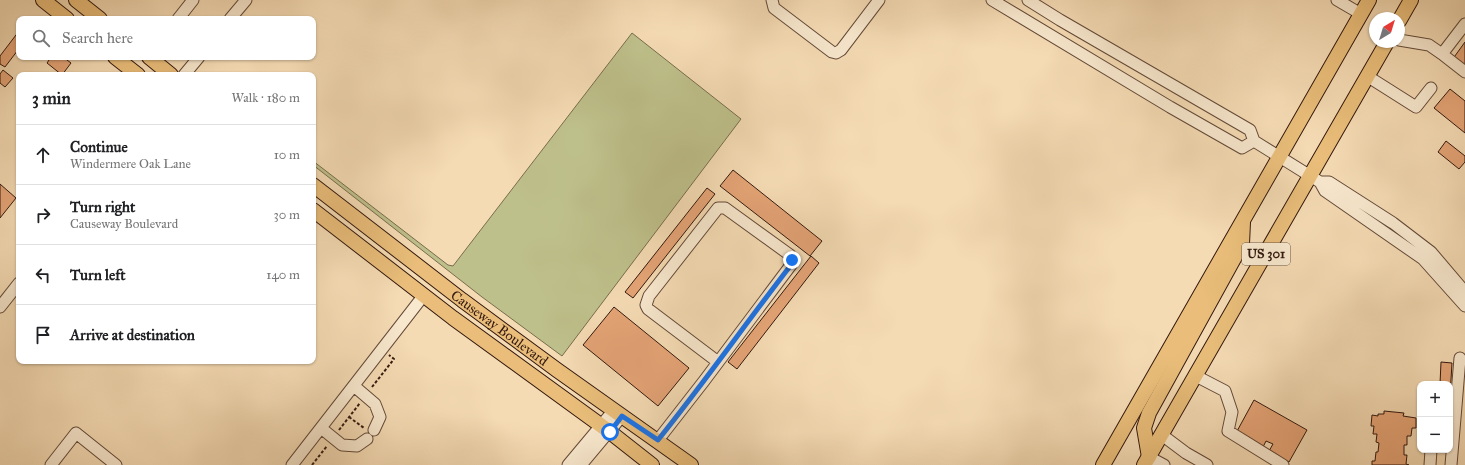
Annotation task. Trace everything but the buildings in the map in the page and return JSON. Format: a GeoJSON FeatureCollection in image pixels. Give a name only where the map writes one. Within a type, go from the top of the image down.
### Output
{"type":"FeatureCollection","features":[{"type":"Feature","properties":{"kind":"main road"},"geometry":{"type":"LineString","coordinates":[[42,0],[63,16]]}},
{"type":"Feature","properties":{"kind":"main road"},"geometry":{"type":"LineString","coordinates":[[76,0],[96,16]]}},
{"type":"Feature","properties":{"kind":"main road","name":"US 301"},"geometry":{"type":"LineString","coordinates":[[1104,465],[1369,0]]}},
{"type":"Feature","properties":{"kind":"main road"},"geometry":{"type":"LineString","coordinates":[[1404,12],[1411,0]]}},
{"type":"Feature","properties":{"kind":"main road","name":"US 301"},"geometry":{"type":"LineString","coordinates":[[1147,461],[1196,376],[1315,179],[1367,76],[1383,48]]}},
{"type":"Feature","properties":{"kind":"main road"},"geometry":{"type":"LineString","coordinates":[[119,60],[134,72]]}},
{"type":"Feature","properties":{"kind":"main road"},"geometry":{"type":"LineString","coordinates":[[152,60],[167,72]]}},
{"type":"Feature","properties":{"kind":"main road","name":"Causeway Boulevard"},"geometry":{"type":"LineString","coordinates":[[316,188],[462,300],[691,465]]}},
{"type":"Feature","properties":{"kind":"main road","name":"Causeway Boulevard"},"geometry":{"type":"LineString","coordinates":[[316,212],[652,465]]}},
{"type":"Feature","properties":{"kind":"main road"},"geometry":{"type":"LineString","coordinates":[[1147,461],[1144,428],[1148,413],[1242,244],[1243,220]]}},
{"type":"Feature","properties":{"kind":"street"},"geometry":{"type":"LineString","coordinates":[[180,16],[193,0]]}},
{"type":"Feature","properties":{"kind":"street"},"geometry":{"type":"LineString","coordinates":[[233,16],[246,0]]}},
{"type":"Feature","properties":{"kind":"street"},"geometry":{"type":"LineString","coordinates":[[772,0],[774,8],[832,52],[836,53],[840,50],[879,0]]}},
{"type":"Feature","properties":{"kind":"street"},"geometry":{"type":"LineString","coordinates":[[992,0],[1170,107],[1242,148],[1254,141]]}},
{"type":"Feature","properties":{"kind":"street"},"geometry":{"type":"LineString","coordinates":[[1028,0],[1066,24],[1250,130],[1254,141],[1315,179],[1325,191],[1423,259],[1465,306]]}},
{"type":"Feature","properties":{"kind":"street"},"geometry":{"type":"LineString","coordinates":[[1337,0],[1361,14]]}},
{"type":"Feature","properties":{"kind":"street"},"geometry":{"type":"LineString","coordinates":[[1442,54],[1465,24]]}},
{"type":"Feature","properties":{"kind":"street"},"geometry":{"type":"LineString","coordinates":[[1405,41],[1429,45],[1465,72]]}},
{"type":"Feature","properties":{"kind":"street"},"geometry":{"type":"LineString","coordinates":[[186,72],[196,60]]}},
{"type":"Feature","properties":{"kind":"street"},"geometry":{"type":"LineString","coordinates":[[1367,76],[1416,107],[1431,88]]}},
{"type":"Feature","properties":{"kind":"street"},"geometry":{"type":"LineString","coordinates":[[1315,179],[1329,182],[1393,223],[1431,252],[1465,292]]}},
{"type":"Feature","properties":{"kind":"street"},"geometry":{"type":"LineString","coordinates":[[658,440],[704,381],[791,265],[792,260],[790,255],[726,208],[722,207],[718,208],[658,284],[647,299],[646,305],[648,309],[718,362]]}},
{"type":"Feature","properties":{"kind":"street"},"geometry":{"type":"LineString","coordinates":[[0,307],[16,287]]}},
{"type":"Feature","properties":{"kind":"street"},"geometry":{"type":"LineString","coordinates":[[292,465],[424,295]]}},
{"type":"Feature","properties":{"kind":"street"},"geometry":{"type":"LineString","coordinates":[[1453,406],[1460,358]]}},
{"type":"Feature","properties":{"kind":"street"},"geometry":{"type":"LineString","coordinates":[[1196,376],[1225,391],[1232,412],[1228,431],[1283,465]]}},
{"type":"Feature","properties":{"kind":"street"},"geometry":{"type":"LineString","coordinates":[[321,428],[342,445],[356,446],[369,433],[380,417],[375,404],[354,386]]}},
{"type":"Feature","properties":{"kind":"street"},"geometry":{"type":"LineString","coordinates":[[582,465],[618,413]]}},
{"type":"Feature","properties":{"kind":"street"},"geometry":{"type":"LineString","coordinates":[[1452,465],[1453,417]]}},
{"type":"Feature","properties":{"kind":"street"},"geometry":{"type":"LineString","coordinates":[[568,465],[606,429]]}},
{"type":"Feature","properties":{"kind":"street"},"geometry":{"type":"LineString","coordinates":[[51,465],[76,433],[116,465]]}},
{"type":"Feature","properties":{"kind":"street"},"geometry":{"type":"LineString","coordinates":[[1162,435],[1186,453],[1207,465]]}},
{"type":"Feature","properties":{"kind":"street"},"geometry":{"type":"LineString","coordinates":[[1430,465],[1431,453]]}},
{"type":"Feature","properties":{"kind":"street"},"geometry":{"type":"LineString","coordinates":[[1147,461],[1164,465]]}},
{"type":"Feature","properties":{"kind":"path"},"geometry":{"type":"LineString","coordinates":[[337,433],[363,399]]}},
{"type":"Feature","properties":{"kind":"path"},"geometry":{"type":"LineString","coordinates":[[350,417],[369,433]]}},
{"type":"Feature","properties":{"kind":"green space"},"geometry":{"type":"Polygon","coordinates":[[[632,33],[741,119],[562,356],[482,297],[316,167],[316,163],[448,265],[453,266],[632,33]]]}},
{"type":"Feature","properties":{"kind":"route"},"geometry":{"type":"LineString","coordinates":[[610,432],[622,416],[658,440],[791,265],[792,260]]}}]}
